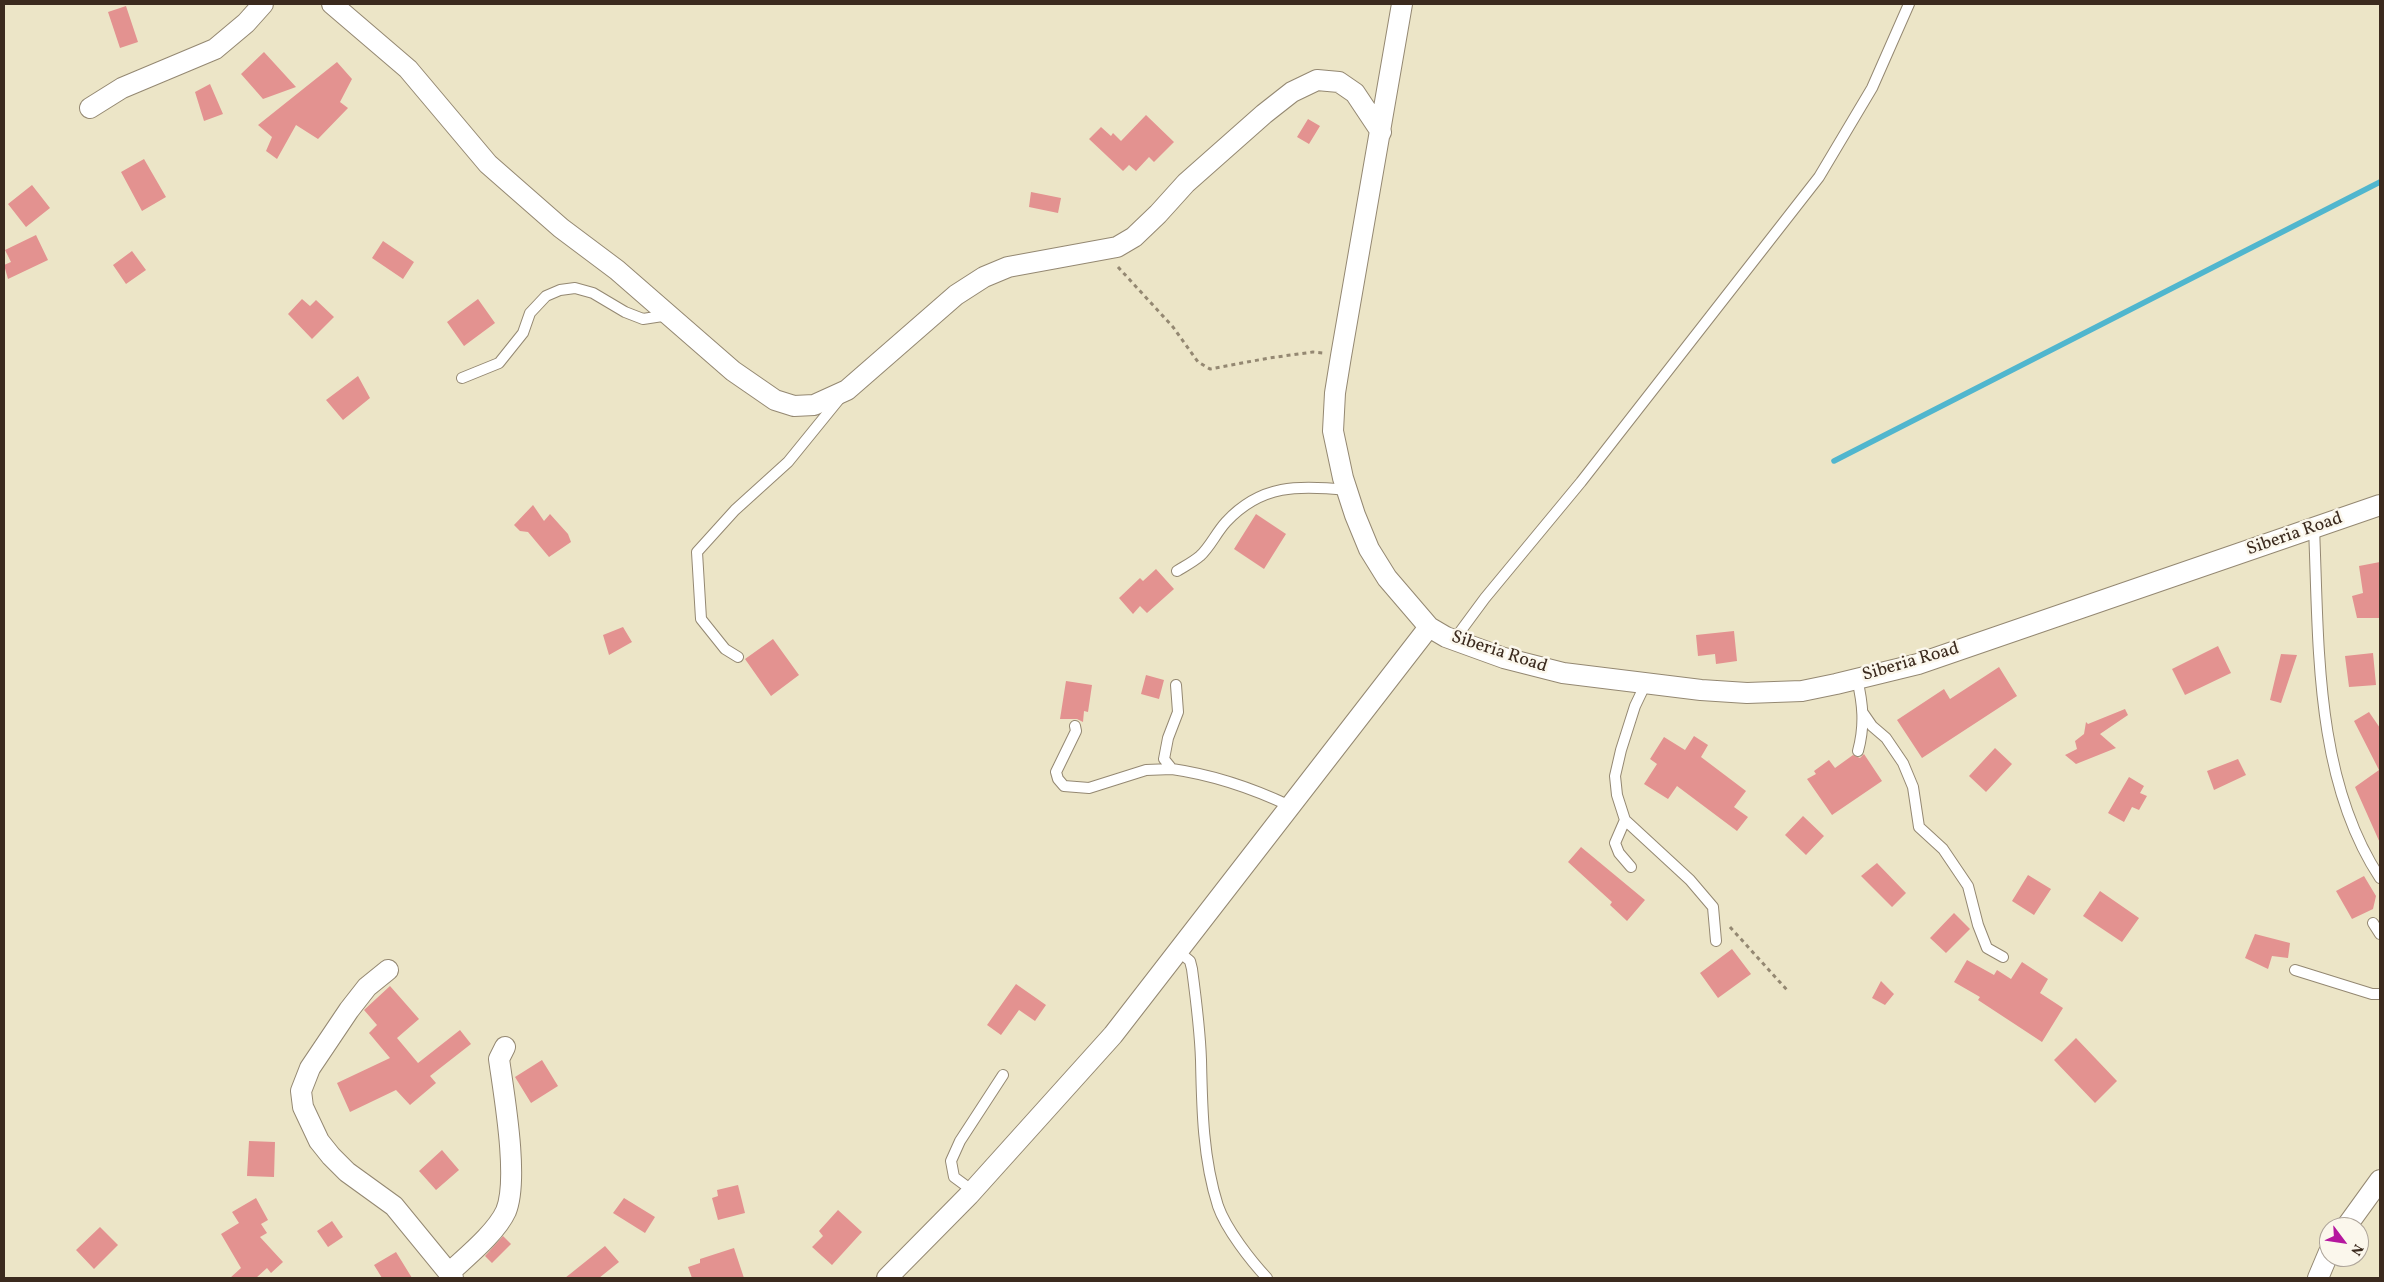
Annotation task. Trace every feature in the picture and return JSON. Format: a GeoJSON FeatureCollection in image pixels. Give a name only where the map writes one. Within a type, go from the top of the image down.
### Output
{"type":"FeatureCollection","features":[{"type":"Feature","properties":{"kind":"street"},"geometry":{"type":"LineString","coordinates":[[90,108],[122,88],[215,50],[246,23],[263,4]]}},
{"type":"Feature","properties":{"kind":"street"},"geometry":{"type":"LineString","coordinates":[[332,4],[408,69],[488,164],[561,228],[617,270],[733,371],[775,400],[794,406],[814,405],[847,390],[956,295],[984,277],[1008,267],[1117,247],[1134,237],[1186,183],[1264,114],[1292,92],[1317,80],[1339,82],[1355,93],[1381,132]]}},
{"type":"Feature","properties":{"kind":"street"},"geometry":{"type":"LineString","coordinates":[[887,1278],[973,1191],[1113,1035],[1429,627],[1387,578],[1369,549],[1347,490],[1333,431],[1341,356],[1402,4]]}},
{"type":"Feature","properties":{"kind":"street","name":"Siberia Road"},"geometry":{"type":"LineString","coordinates":[[1429,627],[1454,640],[1504,658],[1540,668],[1701,690],[1747,693],[1802,691],[1857,679],[1937,657],[2380,505]]}},
{"type":"Feature","properties":{"kind":"street"},"geometry":{"type":"LineString","coordinates":[[388,970],[360,994],[310,1068],[300,1091],[303,1108],[319,1141],[331,1156],[347,1172],[394,1206],[451,1276],[502,1217],[511,1191],[512,1170],[499,1059],[505,1046]]}},
{"type":"Feature","properties":{"kind":"street"},"geometry":{"type":"LineString","coordinates":[[2353,1217],[2380,1180]]}},
{"type":"Feature","properties":{"kind":"lane"},"geometry":{"type":"LineString","coordinates":[[1454,640],[1485,598],[1581,482],[1819,177],[1872,88],[1909,4]]}},
{"type":"Feature","properties":{"kind":"lane"},"geometry":{"type":"LineString","coordinates":[[462,378],[499,363],[523,332],[530,313],[546,296],[560,290],[575,288],[592,293],[625,312],[643,319],[670,315]]}},
{"type":"Feature","properties":{"kind":"lane"},"geometry":{"type":"LineString","coordinates":[[738,657],[725,649],[701,619],[697,552],[735,510],[788,462],[847,390]]}},
{"type":"Feature","properties":{"kind":"lane"},"geometry":{"type":"LineString","coordinates":[[1177,571],[1201,556],[1225,523],[1243,506],[1259,496],[1280,490],[1319,487],[1347,490]]}},
{"type":"Feature","properties":{"kind":"lane"},"geometry":{"type":"LineString","coordinates":[[2314,528],[2321,672],[2333,763],[2351,823],[2380,878]]}},
{"type":"Feature","properties":{"kind":"lane"},"geometry":{"type":"LineString","coordinates":[[1857,679],[1863,713],[1862,737],[1858,751]]}},
{"type":"Feature","properties":{"kind":"lane"},"geometry":{"type":"LineString","coordinates":[[1646,682],[1635,706],[1615,776],[1617,795],[1625,820],[1690,880],[1713,907],[1716,941]]}},
{"type":"Feature","properties":{"kind":"lane"},"geometry":{"type":"LineString","coordinates":[[1172,768],[1164,759],[1168,738],[1178,712],[1176,685]]}},
{"type":"Feature","properties":{"kind":"lane"},"geometry":{"type":"LineString","coordinates":[[1863,713],[1872,726],[1886,738],[1903,763],[1913,787],[1919,827],[1943,849],[1968,886],[1978,925],[1988,948],[2003,957]]}},
{"type":"Feature","properties":{"kind":"lane"},"geometry":{"type":"LineString","coordinates":[[1075,726],[1076,731],[1056,772],[1058,779],[1064,786],[1089,788],[1146,770],[1172,768],[1223,779],[1259,791],[1290,806]]}},
{"type":"Feature","properties":{"kind":"lane"},"geometry":{"type":"LineString","coordinates":[[1625,820],[1615,843],[1619,853],[1631,867]]}},
{"type":"Feature","properties":{"kind":"lane"},"geometry":{"type":"LineString","coordinates":[[2373,923],[2380,934]]}},
{"type":"Feature","properties":{"kind":"lane"},"geometry":{"type":"LineString","coordinates":[[1178,951],[1190,961],[1192,969],[1200,1059],[1201,1106],[1205,1150],[1219,1208],[1236,1238],[1267,1278]]}},
{"type":"Feature","properties":{"kind":"lane"},"geometry":{"type":"LineString","coordinates":[[2295,970],[2372,994],[2380,994]]}},
{"type":"Feature","properties":{"kind":"lane"},"geometry":{"type":"LineString","coordinates":[[973,1191],[954,1177],[951,1161],[970,1124],[1004,1075]]}},
{"type":"Feature","properties":{"kind":"path"},"geometry":{"type":"LineString","coordinates":[[1095,252],[1122,270],[1144,298],[1173,327],[1198,362],[1210,369],[1313,352],[1341,356]]}},
{"type":"Feature","properties":{"kind":"path"},"geometry":{"type":"LineString","coordinates":[[1713,907],[1787,990]]}},
{"type":"Feature","properties":{"kind":"building"},"geometry":{"type":"Polygon","coordinates":[[[126,6],[138,42],[120,48],[108,12],[126,6]]]}},
{"type":"Feature","properties":{"kind":"building"},"geometry":{"type":"Polygon","coordinates":[[[264,52],[296,87],[263,99],[241,74],[264,52]]]}},
{"type":"Feature","properties":{"kind":"building"},"geometry":{"type":"Polygon","coordinates":[[[337,62],[352,79],[340,102],[348,108],[318,139],[296,125],[277,159],[266,151],[272,137],[258,125],[337,62]]]}},
{"type":"Feature","properties":{"kind":"building"},"geometry":{"type":"Polygon","coordinates":[[[210,84],[223,114],[204,121],[195,92],[210,84]]]}},
{"type":"Feature","properties":{"kind":"building"},"geometry":{"type":"Polygon","coordinates":[[[1146,115],[1174,142],[1154,162],[1149,157],[1136,171],[1129,165],[1123,171],[1089,139],[1101,127],[1111,136],[1113,133],[1121,141],[1146,115]]]}},
{"type":"Feature","properties":{"kind":"building"},"geometry":{"type":"Polygon","coordinates":[[[1308,119],[1320,126],[1309,144],[1297,137],[1308,119]]]}},
{"type":"Feature","properties":{"kind":"building"},"geometry":{"type":"Polygon","coordinates":[[[144,159],[166,197],[142,211],[121,172],[144,159]]]}},
{"type":"Feature","properties":{"kind":"building"},"geometry":{"type":"Polygon","coordinates":[[[32,185],[50,208],[26,227],[8,204],[32,185]]]}},
{"type":"Feature","properties":{"kind":"building"},"geometry":{"type":"Polygon","coordinates":[[[1031,192],[1061,198],[1058,213],[1029,207],[1031,192]]]}},
{"type":"Feature","properties":{"kind":"building"},"geometry":{"type":"Polygon","coordinates":[[[36,235],[48,260],[8,279],[4,265],[11,262],[5,250],[36,235]]]}},
{"type":"Feature","properties":{"kind":"building"},"geometry":{"type":"Polygon","coordinates":[[[383,241],[414,262],[403,279],[372,258],[383,241]]]}},
{"type":"Feature","properties":{"kind":"building"},"geometry":{"type":"Polygon","coordinates":[[[132,251],[146,270],[126,284],[113,265],[132,251]]]}},
{"type":"Feature","properties":{"kind":"building"},"geometry":{"type":"Polygon","coordinates":[[[302,299],[310,306],[316,300],[334,317],[312,339],[288,314],[302,299]]]}},
{"type":"Feature","properties":{"kind":"building"},"geometry":{"type":"Polygon","coordinates":[[[478,299],[495,323],[464,346],[447,322],[478,299]]]}},
{"type":"Feature","properties":{"kind":"building"},"geometry":{"type":"Polygon","coordinates":[[[358,376],[370,398],[343,420],[326,400],[358,376]]]}},
{"type":"Feature","properties":{"kind":"building"},"geometry":{"type":"Polygon","coordinates":[[[533,505],[544,521],[550,514],[568,534],[571,542],[549,557],[528,532],[520,531],[514,525],[533,505]]]}},
{"type":"Feature","properties":{"kind":"building"},"geometry":{"type":"Polygon","coordinates":[[[1256,514],[1286,534],[1264,569],[1234,549],[1256,514]]]}},
{"type":"Feature","properties":{"kind":"building"},"geometry":{"type":"Polygon","coordinates":[[[2380,562],[2380,618],[2357,618],[2352,596],[2363,593],[2359,566],[2380,562]]]}},
{"type":"Feature","properties":{"kind":"building"},"geometry":{"type":"Polygon","coordinates":[[[1156,569],[1174,589],[1147,613],[1140,606],[1133,614],[1119,598],[1140,578],[1143,581],[1156,569]]]}},
{"type":"Feature","properties":{"kind":"building"},"geometry":{"type":"Polygon","coordinates":[[[623,627],[632,642],[609,655],[603,635],[623,627]]]}},
{"type":"Feature","properties":{"kind":"building"},"geometry":{"type":"Polygon","coordinates":[[[1734,631],[1737,661],[1716,664],[1715,654],[1698,656],[1696,635],[1734,631]]]}},
{"type":"Feature","properties":{"kind":"building"},"geometry":{"type":"Polygon","coordinates":[[[773,639],[799,675],[771,696],[745,659],[773,639]]]}},
{"type":"Feature","properties":{"kind":"building"},"geometry":{"type":"Polygon","coordinates":[[[2218,646],[2231,673],[2185,695],[2172,669],[2218,646]]]}},
{"type":"Feature","properties":{"kind":"building"},"geometry":{"type":"Polygon","coordinates":[[[2373,653],[2376,685],[2349,687],[2345,656],[2373,653]]]}},
{"type":"Feature","properties":{"kind":"building"},"geometry":{"type":"Polygon","coordinates":[[[2281,654],[2297,655],[2281,703],[2270,700],[2281,654]]]}},
{"type":"Feature","properties":{"kind":"building"},"geometry":{"type":"Polygon","coordinates":[[[1999,667],[2017,696],[1922,758],[1897,720],[1944,689],[1950,699],[1999,667]]]}},
{"type":"Feature","properties":{"kind":"building"},"geometry":{"type":"Polygon","coordinates":[[[1146,675],[1164,680],[1159,699],[1141,694],[1146,675]]]}},
{"type":"Feature","properties":{"kind":"building"},"geometry":{"type":"Polygon","coordinates":[[[1066,681],[1092,685],[1088,712],[1084,711],[1083,722],[1077,719],[1060,719],[1066,681]]]}},
{"type":"Feature","properties":{"kind":"building"},"geometry":{"type":"Polygon","coordinates":[[[2125,709],[2128,715],[2100,734],[2116,748],[2076,764],[2065,755],[2077,749],[2075,741],[2084,734],[2086,722],[2088,724],[2125,709]]]}},
{"type":"Feature","properties":{"kind":"building"},"geometry":{"type":"Polygon","coordinates":[[[2369,712],[2380,728],[2380,843],[2355,787],[2379,770],[2354,721],[2369,712]]]}},
{"type":"Feature","properties":{"kind":"building"},"geometry":{"type":"Polygon","coordinates":[[[1694,736],[1708,745],[1701,757],[1746,791],[1734,807],[1748,817],[1737,831],[1677,786],[1668,799],[1644,784],[1657,764],[1650,759],[1664,737],[1685,750],[1694,736]]]}},
{"type":"Feature","properties":{"kind":"building"},"geometry":{"type":"Polygon","coordinates":[[[1995,748],[2012,764],[1986,792],[1969,776],[1995,748]]]}},
{"type":"Feature","properties":{"kind":"building"},"geometry":{"type":"Polygon","coordinates":[[[1864,754],[1882,781],[1832,815],[1807,779],[1816,774],[1814,771],[1829,760],[1835,768],[1853,755],[1860,758],[1864,754]]]}},
{"type":"Feature","properties":{"kind":"building"},"geometry":{"type":"Polygon","coordinates":[[[2238,759],[2246,775],[2214,790],[2207,771],[2238,759]]]}},
{"type":"Feature","properties":{"kind":"building"},"geometry":{"type":"Polygon","coordinates":[[[2129,777],[2144,786],[2140,793],[2147,796],[2139,810],[2132,807],[2124,822],[2108,813],[2129,777]]]}},
{"type":"Feature","properties":{"kind":"building"},"geometry":{"type":"Polygon","coordinates":[[[1803,816],[1824,836],[1806,855],[1785,835],[1803,816]]]}},
{"type":"Feature","properties":{"kind":"building"},"geometry":{"type":"Polygon","coordinates":[[[1581,847],[1645,900],[1627,921],[1610,905],[1612,902],[1568,862],[1581,847]]]}},
{"type":"Feature","properties":{"kind":"building"},"geometry":{"type":"Polygon","coordinates":[[[1877,863],[1906,893],[1892,907],[1861,876],[1877,863]]]}},
{"type":"Feature","properties":{"kind":"building"},"geometry":{"type":"Polygon","coordinates":[[[2028,875],[2051,889],[2034,915],[2012,901],[2028,875]]]}},
{"type":"Feature","properties":{"kind":"building"},"geometry":{"type":"Polygon","coordinates":[[[2364,876],[2376,896],[2373,909],[2352,919],[2336,891],[2364,876]]]}},
{"type":"Feature","properties":{"kind":"building"},"geometry":{"type":"Polygon","coordinates":[[[2100,891],[2139,918],[2122,942],[2083,916],[2100,891]]]}},
{"type":"Feature","properties":{"kind":"building"},"geometry":{"type":"Polygon","coordinates":[[[1954,913],[1970,929],[1946,953],[1930,938],[1954,913]]]}},
{"type":"Feature","properties":{"kind":"building"},"geometry":{"type":"Polygon","coordinates":[[[2255,934],[2290,943],[2288,958],[2272,956],[2268,969],[2245,958],[2255,934]]]}},
{"type":"Feature","properties":{"kind":"building"},"geometry":{"type":"Polygon","coordinates":[[[1732,949],[1751,974],[1718,998],[1700,973],[1732,949]]]}},
{"type":"Feature","properties":{"kind":"building"},"geometry":{"type":"Polygon","coordinates":[[[1967,960],[1994,975],[1997,970],[2011,979],[2022,962],[2048,979],[2040,993],[2063,1008],[2042,1042],[1978,1000],[1980,997],[1954,982],[1967,960]]]}},
{"type":"Feature","properties":{"kind":"building"},"geometry":{"type":"Polygon","coordinates":[[[1881,981],[1894,994],[1885,1005],[1872,998],[1881,981]]]}},
{"type":"Feature","properties":{"kind":"building"},"geometry":{"type":"Polygon","coordinates":[[[1016,984],[1046,1005],[1035,1021],[1019,1010],[1001,1035],[987,1025],[1016,984]]]}},
{"type":"Feature","properties":{"kind":"building"},"geometry":{"type":"Polygon","coordinates":[[[390,986],[419,1019],[397,1038],[418,1063],[460,1030],[471,1044],[430,1076],[436,1083],[410,1105],[396,1090],[350,1112],[337,1083],[390,1058],[369,1033],[377,1025],[364,1010],[390,986]]]}},
{"type":"Feature","properties":{"kind":"building"},"geometry":{"type":"Polygon","coordinates":[[[2076,1038],[2117,1081],[2095,1103],[2054,1060],[2076,1038]]]}},
{"type":"Feature","properties":{"kind":"building"},"geometry":{"type":"Polygon","coordinates":[[[542,1060],[558,1086],[531,1103],[515,1077],[542,1060]]]}},
{"type":"Feature","properties":{"kind":"building"},"geometry":{"type":"Polygon","coordinates":[[[249,1141],[275,1142],[274,1177],[247,1176],[249,1141]]]}},
{"type":"Feature","properties":{"kind":"building"},"geometry":{"type":"Polygon","coordinates":[[[442,1150],[459,1170],[436,1190],[419,1171],[442,1150]]]}},
{"type":"Feature","properties":{"kind":"building"},"geometry":{"type":"Polygon","coordinates":[[[738,1185],[745,1213],[718,1220],[712,1198],[718,1196],[717,1190],[738,1185]]]}},
{"type":"Feature","properties":{"kind":"building"},"geometry":{"type":"Polygon","coordinates":[[[256,1198],[268,1220],[261,1224],[267,1233],[260,1237],[283,1262],[271,1273],[267,1268],[256,1278],[230,1278],[241,1268],[221,1234],[239,1223],[232,1212],[256,1198]]]}},
{"type":"Feature","properties":{"kind":"building"},"geometry":{"type":"Polygon","coordinates":[[[624,1198],[655,1217],[645,1233],[613,1213],[624,1198]]]}},
{"type":"Feature","properties":{"kind":"building"},"geometry":{"type":"Polygon","coordinates":[[[838,1210],[862,1232],[832,1265],[812,1247],[823,1236],[819,1231],[838,1210]]]}},
{"type":"Feature","properties":{"kind":"building"},"geometry":{"type":"Polygon","coordinates":[[[332,1221],[343,1237],[328,1247],[317,1231],[332,1221]]]}},
{"type":"Feature","properties":{"kind":"building"},"geometry":{"type":"Polygon","coordinates":[[[100,1227],[118,1245],[94,1269],[76,1250],[100,1227]]]}},
{"type":"Feature","properties":{"kind":"building"},"geometry":{"type":"Polygon","coordinates":[[[503,1236],[511,1244],[492,1263],[485,1256],[503,1236]]]}},
{"type":"Feature","properties":{"kind":"building"},"geometry":{"type":"Polygon","coordinates":[[[605,1246],[619,1262],[599,1278],[565,1278],[605,1246]]]}},
{"type":"Feature","properties":{"kind":"building"},"geometry":{"type":"Polygon","coordinates":[[[734,1248],[744,1278],[692,1278],[688,1267],[700,1263],[700,1259],[734,1248]]]}},
{"type":"Feature","properties":{"kind":"building"},"geometry":{"type":"Polygon","coordinates":[[[396,1252],[412,1278],[382,1278],[374,1265],[396,1252]]]}},
{"type":"Feature","properties":{"kind":"waterway"},"geometry":{"type":"LineString","coordinates":[[1834,461],[2380,182]]}}]}
